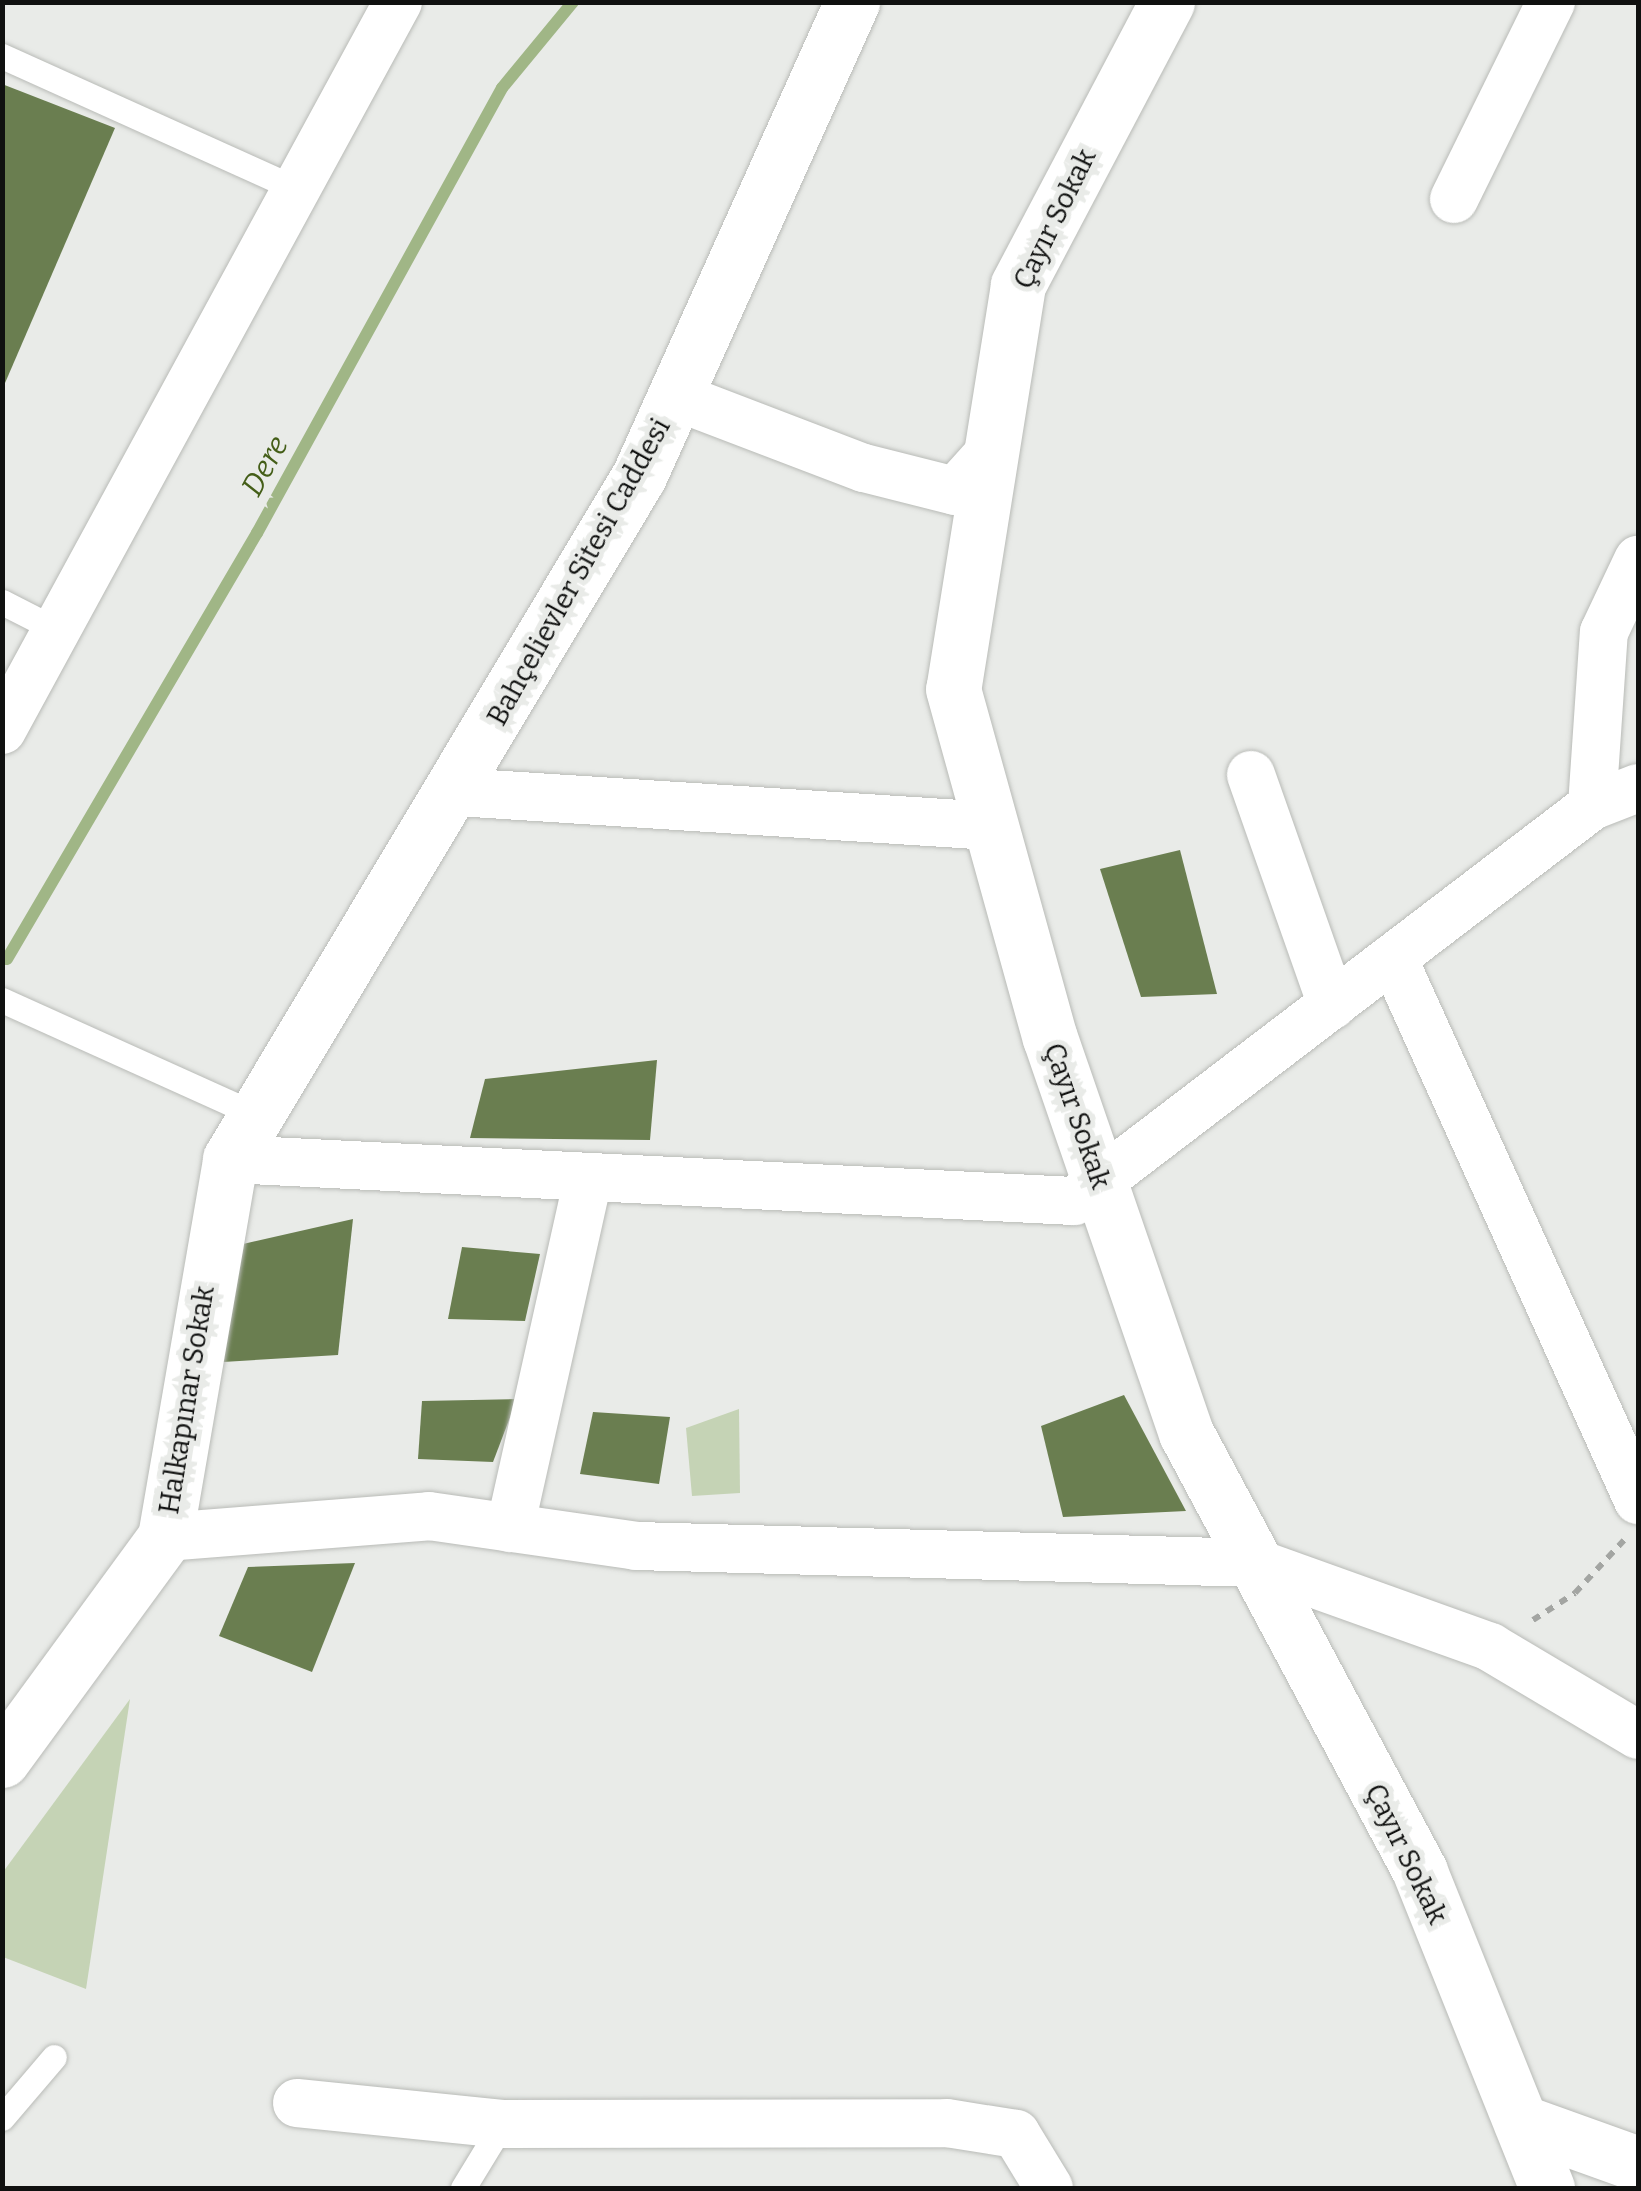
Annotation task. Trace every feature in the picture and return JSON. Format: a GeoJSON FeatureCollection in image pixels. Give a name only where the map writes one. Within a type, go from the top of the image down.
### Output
{"type":"FeatureCollection","features":[{"type":"Feature","properties":{"kind":"street"},"geometry":{"type":"LineString","coordinates":[[2,730],[398,2]]}},
{"type":"Feature","properties":{"kind":"street","name":"Bahçelievler Sitesi Caddesi"},"geometry":{"type":"LineString","coordinates":[[242,1136],[458,792],[639,476],[852,2]]}},
{"type":"Feature","properties":{"kind":"street","name":"Çayır Sokak"},"geometry":{"type":"LineString","coordinates":[[1167,2],[1018,285],[954,689],[1100,1183],[1186,1433],[1420,1872],[1547,2188]]}},
{"type":"Feature","properties":{"kind":"street"},"geometry":{"type":"LineString","coordinates":[[1454,199],[1551,2]]}},
{"type":"Feature","properties":{"kind":"street"},"geometry":{"type":"LineString","coordinates":[[675,396],[864,468],[955,491],[992,450]]}},
{"type":"Feature","properties":{"kind":"street"},"geometry":{"type":"LineString","coordinates":[[1592,806],[1604,632],[1638,560]]}},
{"type":"Feature","properties":{"kind":"street"},"geometry":{"type":"LineString","coordinates":[[1251,776],[1332,1005]]}},
{"type":"Feature","properties":{"kind":"street"},"geometry":{"type":"LineString","coordinates":[[242,1136],[1074,1201],[1592,806],[1638,788]]}},
{"type":"Feature","properties":{"kind":"street"},"geometry":{"type":"LineString","coordinates":[[458,792],[992,826]]}},
{"type":"Feature","properties":{"kind":"street"},"geometry":{"type":"LineString","coordinates":[[1393,958],[1638,1500]]}},
{"type":"Feature","properties":{"kind":"street","name":"Halkapınar Sokak"},"geometry":{"type":"LineString","coordinates":[[2,1760],[165,1537],[242,1136]]}},
{"type":"Feature","properties":{"kind":"street"},"geometry":{"type":"LineString","coordinates":[[510,1528],[584,1196]]}},
{"type":"Feature","properties":{"kind":"street"},"geometry":{"type":"LineString","coordinates":[[165,1537],[429,1516],[636,1546],[1256,1563],[1490,1647],[1638,1734]]}},
{"type":"Feature","properties":{"kind":"street"},"geometry":{"type":"LineString","coordinates":[[297,2103],[502,2124],[947,2123],[1016,2134],[1049,2188]]}},
{"type":"Feature","properties":{"kind":"street"},"geometry":{"type":"LineString","coordinates":[[1520,2122],[1638,2164]]}},
{"type":"Feature","properties":{"kind":"lane"},"geometry":{"type":"LineString","coordinates":[[2,56],[296,189]]}},
{"type":"Feature","properties":{"kind":"lane"},"geometry":{"type":"LineString","coordinates":[[2,602],[57,630]]}},
{"type":"Feature","properties":{"kind":"lane"},"geometry":{"type":"LineString","coordinates":[[2,1000],[242,1136]]}},
{"type":"Feature","properties":{"kind":"lane"},"geometry":{"type":"LineString","coordinates":[[2,2118],[54,2056]]}},
{"type":"Feature","properties":{"kind":"lane"},"geometry":{"type":"LineString","coordinates":[[463,2188],[502,2124]]}},
{"type":"Feature","properties":{"kind":"path"},"geometry":{"type":"LineString","coordinates":[[1490,1647],[1575,1593],[1638,1524]]}},
{"type":"Feature","properties":{"kind":"green space"},"geometry":{"type":"Polygon","coordinates":[[[739,1409],[740,1493],[692,1496],[686,1428],[739,1409]]]}},
{"type":"Feature","properties":{"kind":"green space"},"geometry":{"type":"Polygon","coordinates":[[[130,1699],[86,1989],[3,1957],[3,1872],[130,1699]]]}},
{"type":"Feature","properties":{"kind":"building"},"geometry":{"type":"Polygon","coordinates":[[[2,84],[115,128],[2,390],[2,84]]]}},
{"type":"Feature","properties":{"kind":"building"},"geometry":{"type":"Polygon","coordinates":[[[1180,850],[1217,994],[1141,997],[1100,869],[1180,850]]]}},
{"type":"Feature","properties":{"kind":"building"},"geometry":{"type":"Polygon","coordinates":[[[657,1060],[650,1140],[470,1138],[485,1079],[657,1060]]]}},
{"type":"Feature","properties":{"kind":"building"},"geometry":{"type":"Polygon","coordinates":[[[353,1219],[338,1355],[223,1362],[243,1244],[353,1219]]]}},
{"type":"Feature","properties":{"kind":"building"},"geometry":{"type":"Polygon","coordinates":[[[462,1247],[540,1254],[525,1321],[448,1319],[462,1247]]]}},
{"type":"Feature","properties":{"kind":"building"},"geometry":{"type":"Polygon","coordinates":[[[1124,1395],[1186,1511],[1063,1517],[1041,1426],[1124,1395]]]}},
{"type":"Feature","properties":{"kind":"building"},"geometry":{"type":"Polygon","coordinates":[[[517,1399],[493,1462],[418,1459],[422,1401],[517,1399]]]}},
{"type":"Feature","properties":{"kind":"building"},"geometry":{"type":"Polygon","coordinates":[[[593,1412],[670,1417],[659,1484],[580,1474],[593,1412]]]}},
{"type":"Feature","properties":{"kind":"building"},"geometry":{"type":"Polygon","coordinates":[[[355,1563],[312,1672],[219,1636],[248,1567],[355,1563]]]}},
{"type":"Feature","properties":{"kind":"waterway","name":"Dere"},"geometry":{"type":"LineString","coordinates":[[7,959],[257,533],[502,88],[573,2]]}}]}
